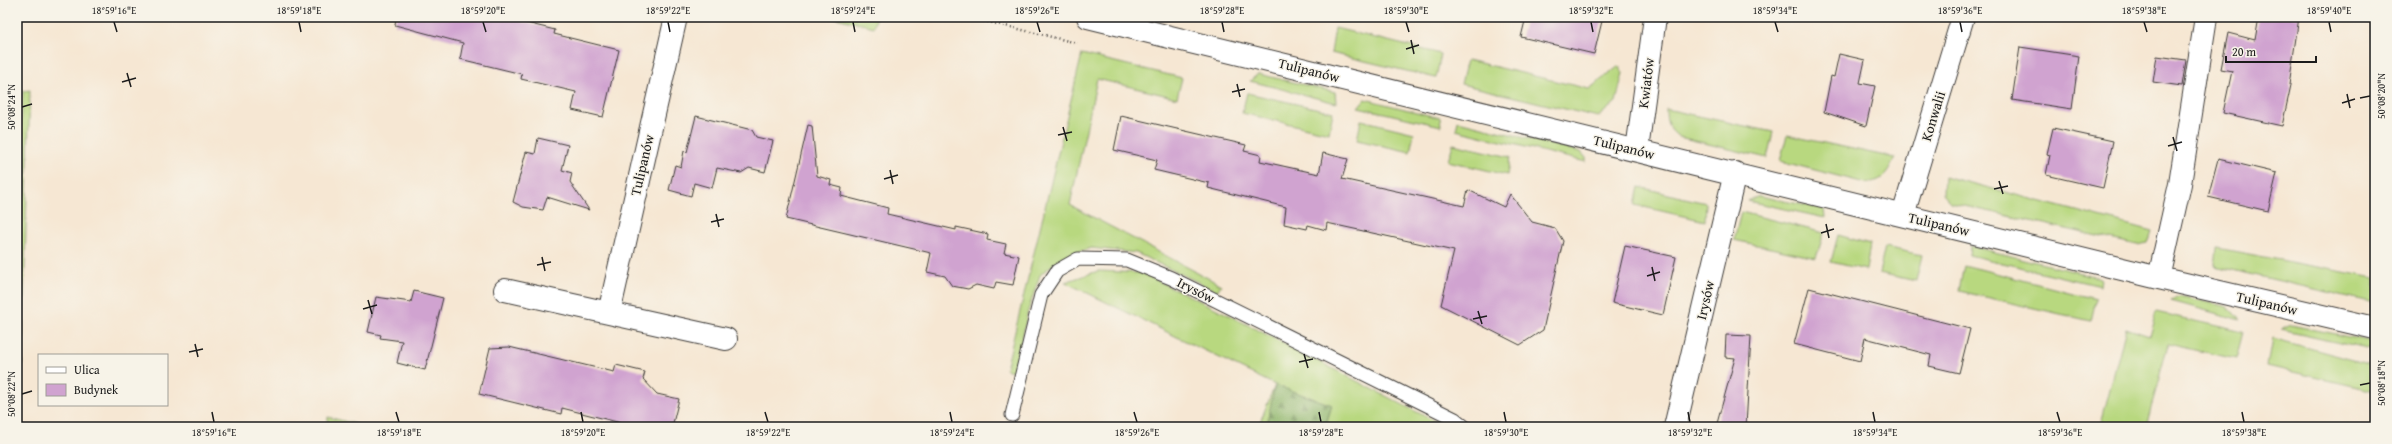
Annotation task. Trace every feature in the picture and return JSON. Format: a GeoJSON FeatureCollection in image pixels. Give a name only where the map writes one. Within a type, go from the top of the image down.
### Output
{"type":"FeatureCollection","features":[{"type":"Feature","properties":{"kind":"street","name":"Tulipanów"},"geometry":{"type":"LineString","coordinates":[[609,313],[676,17]]}},
{"type":"Feature","properties":{"kind":"street","name":"Tulipanów"},"geometry":{"type":"LineString","coordinates":[[1088,17],[1735,173],[2160,278],[2375,328]]}},
{"type":"Feature","properties":{"kind":"street","name":"Kwiatów"},"geometry":{"type":"LineString","coordinates":[[1637,150],[1655,17]]}},
{"type":"Feature","properties":{"kind":"street","name":"Konwalii"},"geometry":{"type":"LineString","coordinates":[[1903,215],[1963,17]]}},
{"type":"Feature","properties":{"kind":"street"},"geometry":{"type":"LineString","coordinates":[[2160,278],[2180,184],[2206,17]]}},
{"type":"Feature","properties":{"kind":"street","name":"Irysów"},"geometry":{"type":"LineString","coordinates":[[1675,427],[1735,173]]}},
{"type":"Feature","properties":{"kind":"street"},"geometry":{"type":"LineString","coordinates":[[504,290],[726,339]]}},
{"type":"Feature","properties":{"kind":"lane","name":"Irysów"},"geometry":{"type":"LineString","coordinates":[[1012,415],[1041,295],[1057,271],[1078,260],[1127,260],[1171,278],[1455,419],[1465,427]]}},
{"type":"Feature","properties":{"kind":"green space"},"geometry":{"type":"Polygon","coordinates":[[[832,17],[876,17],[874,27],[832,17]]]}},
{"type":"Feature","properties":{"kind":"green space"},"geometry":{"type":"Polygon","coordinates":[[[1335,28],[1441,54],[1436,78],[1331,53],[1335,28]]]}},
{"type":"Feature","properties":{"kind":"green space"},"geometry":{"type":"Polygon","coordinates":[[[1082,54],[1182,78],[1177,98],[1097,79],[1070,205],[1221,285],[1217,291],[1136,253],[1091,248],[1062,257],[1040,275],[1028,311],[1015,372],[1006,369],[1082,54]]]}},
{"type":"Feature","properties":{"kind":"green space"},"geometry":{"type":"Polygon","coordinates":[[[1467,60],[1589,89],[1619,66],[1623,73],[1616,102],[1598,117],[1461,84],[1467,60]]]}},
{"type":"Feature","properties":{"kind":"green space"},"geometry":{"type":"Polygon","coordinates":[[[1258,74],[1335,92],[1336,103],[1250,81],[1258,74]]]}},
{"type":"Feature","properties":{"kind":"green space"},"geometry":{"type":"Polygon","coordinates":[[[30,90],[22,366],[17,390],[17,190],[23,91],[30,90]]]}},
{"type":"Feature","properties":{"kind":"green space"},"geometry":{"type":"Polygon","coordinates":[[[1247,93],[1333,112],[1329,133],[1242,113],[1247,93]]]}},
{"type":"Feature","properties":{"kind":"green space"},"geometry":{"type":"Polygon","coordinates":[[[1365,99],[1440,118],[1441,126],[1358,107],[1365,99]]]}},
{"type":"Feature","properties":{"kind":"green space"},"geometry":{"type":"Polygon","coordinates":[[[1666,109],[1773,132],[1767,158],[1679,137],[1668,125],[1666,109]]]}},
{"type":"Feature","properties":{"kind":"green space"},"geometry":{"type":"Polygon","coordinates":[[[1361,120],[1414,133],[1410,152],[1357,140],[1361,120]]]}},
{"type":"Feature","properties":{"kind":"green space"},"geometry":{"type":"Polygon","coordinates":[[[1458,121],[1581,152],[1586,158],[1586,162],[1456,130],[1458,121]]]}},
{"type":"Feature","properties":{"kind":"green space"},"geometry":{"type":"Polygon","coordinates":[[[1787,135],[1895,158],[1884,176],[1872,182],[1865,183],[1780,161],[1787,135]]]}},
{"type":"Feature","properties":{"kind":"green space"},"geometry":{"type":"Polygon","coordinates":[[[1453,144],[1510,157],[1507,175],[1448,161],[1453,144]]]}},
{"type":"Feature","properties":{"kind":"green space"},"geometry":{"type":"Polygon","coordinates":[[[1944,176],[2152,231],[2148,243],[2137,245],[1951,203],[1943,194],[1944,176]]]}},
{"type":"Feature","properties":{"kind":"green space"},"geometry":{"type":"Polygon","coordinates":[[[1639,187],[1706,203],[1705,221],[1635,205],[1639,187]]]}},
{"type":"Feature","properties":{"kind":"green space"},"geometry":{"type":"Polygon","coordinates":[[[1759,196],[1824,209],[1825,218],[1748,201],[1759,196]]]}},
{"type":"Feature","properties":{"kind":"green space"},"geometry":{"type":"Polygon","coordinates":[[[1741,212],[1824,233],[1816,258],[1734,240],[1741,212]]]}},
{"type":"Feature","properties":{"kind":"green space"},"geometry":{"type":"Polygon","coordinates":[[[1838,235],[1870,244],[1866,270],[1831,262],[1838,235]]]}},
{"type":"Feature","properties":{"kind":"green space"},"geometry":{"type":"Polygon","coordinates":[[[1970,246],[2101,278],[2100,286],[1969,255],[1970,246]]]}},
{"type":"Feature","properties":{"kind":"green space"},"geometry":{"type":"Polygon","coordinates":[[[1885,247],[1922,255],[1916,281],[1879,273],[1885,247]]]}},
{"type":"Feature","properties":{"kind":"green space"},"geometry":{"type":"Polygon","coordinates":[[[2217,248],[2375,278],[2375,303],[2215,266],[2217,248]]]}},
{"type":"Feature","properties":{"kind":"green space"},"geometry":{"type":"Polygon","coordinates":[[[1964,265],[2096,299],[2091,321],[1959,291],[1964,265]]]}},
{"type":"Feature","properties":{"kind":"green space"},"geometry":{"type":"Polygon","coordinates":[[[1098,271],[1141,273],[1215,308],[1446,427],[1325,427],[1332,405],[1276,386],[1266,427],[1258,427],[1275,385],[1065,282],[1098,271]]]}},
{"type":"Feature","properties":{"kind":"green space"},"geometry":{"type":"Polygon","coordinates":[[[2179,297],[2228,307],[2240,320],[2171,301],[2179,297]]]}},
{"type":"Feature","properties":{"kind":"green space"},"geometry":{"type":"Polygon","coordinates":[[[2156,312],[2243,332],[2236,359],[2168,344],[2146,427],[2100,427],[2126,328],[2149,336],[2156,312]]]}},
{"type":"Feature","properties":{"kind":"green space"},"geometry":{"type":"Polygon","coordinates":[[[2291,325],[2375,342],[2375,351],[2281,330],[2291,325]]]}},
{"type":"Feature","properties":{"kind":"green space"},"geometry":{"type":"Polygon","coordinates":[[[2272,338],[2375,366],[2375,391],[2267,366],[2272,338]]]}},
{"type":"Feature","properties":{"kind":"green space"},"geometry":{"type":"Polygon","coordinates":[[[1275,385],[1332,405],[1325,427],[1266,427],[1275,385]]]}},
{"type":"Feature","properties":{"kind":"green space"},"geometry":{"type":"Polygon","coordinates":[[[328,417],[367,427],[327,427],[328,417]]]}},
{"type":"Feature","properties":{"kind":"building"},"geometry":{"type":"Polygon","coordinates":[[[396,17],[502,17],[555,30],[554,34],[619,50],[603,117],[572,110],[576,92],[521,79],[522,74],[460,59],[463,43],[395,25],[396,17]]]}},
{"type":"Feature","properties":{"kind":"building"},"geometry":{"type":"Polygon","coordinates":[[[1526,17],[1603,17],[1594,54],[1521,37],[1526,17]]]}},
{"type":"Feature","properties":{"kind":"building"},"geometry":{"type":"Polygon","coordinates":[[[2259,17],[2299,17],[2289,85],[2291,85],[2282,126],[2223,113],[2232,71],[2221,69],[2228,33],[2255,40],[2259,17]]]}},
{"type":"Feature","properties":{"kind":"building"},"geometry":{"type":"Polygon","coordinates":[[[2020,47],[2079,56],[2072,109],[2012,100],[2020,47]]]}},
{"type":"Feature","properties":{"kind":"building"},"geometry":{"type":"Polygon","coordinates":[[[1839,54],[1865,60],[1860,83],[1875,86],[1866,126],[1824,112],[1831,76],[1834,77],[1839,54]]]}},
{"type":"Feature","properties":{"kind":"building"},"geometry":{"type":"Polygon","coordinates":[[[2157,56],[2186,60],[2182,86],[2153,82],[2157,56]]]}},
{"type":"Feature","properties":{"kind":"building"},"geometry":{"type":"Polygon","coordinates":[[[696,116],[752,130],[756,137],[773,141],[765,172],[749,168],[741,173],[717,168],[712,188],[694,183],[691,196],[669,190],[675,165],[681,167],[684,151],[687,152],[696,116]]]}},
{"type":"Feature","properties":{"kind":"building"},"geometry":{"type":"Polygon","coordinates":[[[1121,116],[1246,145],[1244,151],[1261,155],[1260,161],[1319,174],[1323,153],[1348,159],[1342,179],[1464,206],[1468,190],[1504,207],[1510,194],[1532,222],[1555,228],[1563,241],[1543,330],[1520,345],[1441,305],[1454,251],[1327,223],[1326,230],[1308,225],[1307,229],[1284,224],[1286,207],[1208,188],[1209,183],[1154,170],[1157,160],[1114,150],[1121,116]]]}},
{"type":"Feature","properties":{"kind":"building"},"geometry":{"type":"Polygon","coordinates":[[[808,125],[812,126],[817,176],[831,180],[830,185],[842,188],[841,196],[888,208],[887,214],[956,230],[956,227],[988,234],[987,240],[1006,244],[1004,253],[1019,256],[1013,285],[996,282],[994,289],[976,285],[968,289],[952,286],[945,276],[927,272],[931,253],[786,219],[808,125]]]}},
{"type":"Feature","properties":{"kind":"building"},"geometry":{"type":"Polygon","coordinates":[[[2053,128],[2113,141],[2103,188],[2046,175],[2050,155],[2047,154],[2053,128]]]}},
{"type":"Feature","properties":{"kind":"building"},"geometry":{"type":"Polygon","coordinates":[[[538,138],[568,145],[562,170],[572,173],[570,182],[589,210],[547,197],[543,210],[523,207],[513,202],[526,152],[535,154],[538,138]]]}},
{"type":"Feature","properties":{"kind":"building"},"geometry":{"type":"Polygon","coordinates":[[[2218,159],[2277,173],[2268,211],[2208,197],[2218,159]]]}},
{"type":"Feature","properties":{"kind":"building"},"geometry":{"type":"Polygon","coordinates":[[[1625,246],[1676,257],[1663,315],[1612,303],[1625,246]]]}},
{"type":"Feature","properties":{"kind":"building"},"geometry":{"type":"Polygon","coordinates":[[[1809,288],[1970,329],[1959,373],[1929,366],[1931,355],[1865,338],[1860,361],[1794,344],[1809,288]]]}},
{"type":"Feature","properties":{"kind":"building"},"geometry":{"type":"Polygon","coordinates":[[[414,291],[443,298],[425,370],[397,363],[402,341],[380,338],[381,335],[368,332],[376,297],[411,302],[414,291]]]}},
{"type":"Feature","properties":{"kind":"building"},"geometry":{"type":"Polygon","coordinates":[[[1726,335],[1751,336],[1746,427],[1716,427],[1735,358],[1725,357],[1726,335]]]}},
{"type":"Feature","properties":{"kind":"building"},"geometry":{"type":"Polygon","coordinates":[[[509,347],[614,372],[616,365],[645,372],[643,379],[657,394],[679,399],[672,427],[637,427],[562,408],[561,414],[479,394],[490,348],[509,347]]]}}]}
